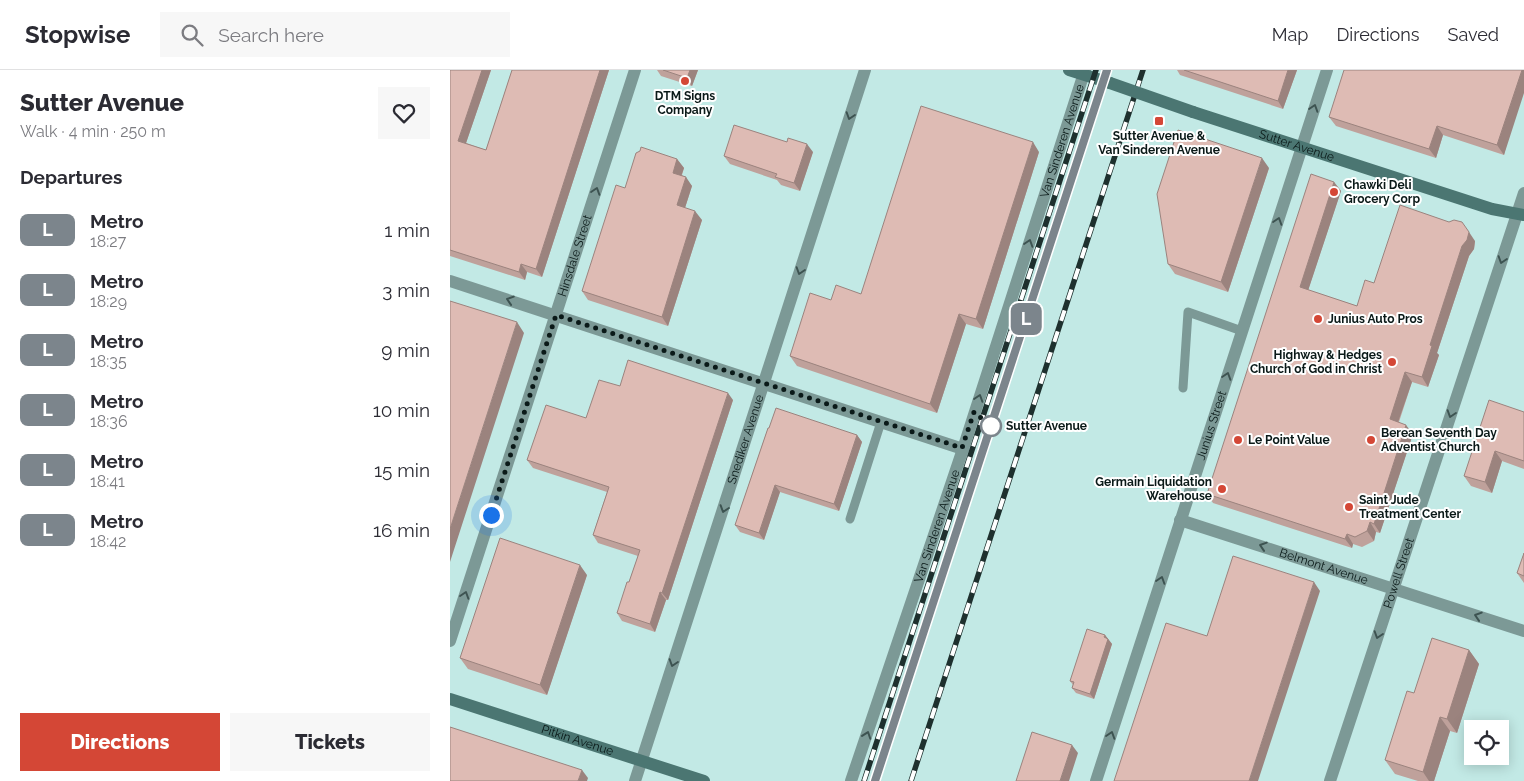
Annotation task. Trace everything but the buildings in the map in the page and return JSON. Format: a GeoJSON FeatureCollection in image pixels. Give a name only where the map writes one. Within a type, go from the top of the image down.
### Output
{"type":"FeatureCollection","features":[{"type":"Feature","properties":{"kind":"street","name":"Hinsdale Street"},"geometry":{"type":"LineString","coordinates":[[450,641],[636,70]]}},
{"type":"Feature","properties":{"kind":"street","name":"Snediker Avenue"},"geometry":{"type":"LineString","coordinates":[[635,781],[866,70]]}},
{"type":"Feature","properties":{"kind":"street","name":"Sutter Avenue"},"geometry":{"type":"LineString","coordinates":[[1069,70],[1084,72],[1193,112],[1492,208],[1521,215]]}},
{"type":"Feature","properties":{"kind":"street","name":"Junius Street"},"geometry":{"type":"LineString","coordinates":[[1096,781],[1327,70]]}},
{"type":"Feature","properties":{"kind":"street","name":"Van Sinderen Avenue"},"geometry":{"type":"LineString","coordinates":[[851,781],[1084,72]]}},
{"type":"Feature","properties":{"kind":"street","name":"Powell Street"},"geometry":{"type":"LineString","coordinates":[[1330,781],[1393,588],[1521,215],[1524,193]]}},
{"type":"Feature","properties":{"kind":"street"},"geometry":{"type":"LineString","coordinates":[[450,280],[962,448]]}},
{"type":"Feature","properties":{"kind":"street","name":"Belmont Avenue"},"geometry":{"type":"LineString","coordinates":[[1180,520],[1524,631]]}},
{"type":"Feature","properties":{"kind":"street","name":"Pitkin Avenue"},"geometry":{"type":"LineString","coordinates":[[450,699],[704,781]]}},
{"type":"Feature","properties":{"kind":"lane"},"geometry":{"type":"LineString","coordinates":[[1183,388],[1188,312],[1242,331]]}},
{"type":"Feature","properties":{"kind":"lane"},"geometry":{"type":"LineString","coordinates":[[850,519],[880,422]]}},
{"type":"Feature","properties":{"kind":"railway"},"geometry":{"type":"LineString","coordinates":[[864,781],[1096,70]]}},
{"type":"Feature","properties":{"kind":"railway"},"geometry":{"type":"LineString","coordinates":[[875,781],[1107,70]]}},
{"type":"Feature","properties":{"kind":"railway"},"geometry":{"type":"LineString","coordinates":[[911,781],[1143,70]]}},
{"type":"Feature","properties":{"kind":"metro line","name":"L"},"geometry":{"type":"LineString","coordinates":[[875,781],[1107,70]]}},
{"type":"Feature","properties":{"kind":"place","name":"DTM Signs Company"},"geometry":{"type":"Point","coordinates":[685,81]}},
{"type":"Feature","properties":{"kind":"place","name":"Sutter Avenue & Van Sinderen Avenue"},"geometry":{"type":"Point","coordinates":[1159,121]}},
{"type":"Feature","properties":{"kind":"place","name":"Chawki Deli Grocery Corp"},"geometry":{"type":"Point","coordinates":[1334,192]}},
{"type":"Feature","properties":{"kind":"place","name":"Junius Auto Pros"},"geometry":{"type":"Point","coordinates":[1318,319]}},
{"type":"Feature","properties":{"kind":"place","name":"Highway & Hedges Church of God in Christ"},"geometry":{"type":"Point","coordinates":[1392,362]}},
{"type":"Feature","properties":{"kind":"place","name":"Sutter Avenue"},"geometry":{"type":"Point","coordinates":[991,426]}},
{"type":"Feature","properties":{"kind":"place","name":"Le Point Value"},"geometry":{"type":"Point","coordinates":[1238,440]}},
{"type":"Feature","properties":{"kind":"place","name":"Berean Seventh Day Adventist Church"},"geometry":{"type":"Point","coordinates":[1371,440]}},
{"type":"Feature","properties":{"kind":"place","name":"Germain Liquidation Warehouse"},"geometry":{"type":"Point","coordinates":[1222,489]}},
{"type":"Feature","properties":{"kind":"place","name":"Saint Jude Treatment Center"},"geometry":{"type":"Point","coordinates":[1349,507]}},
{"type":"Feature","properties":{"kind":"route"},"geometry":{"type":"LineString","coordinates":[[491,515],[556,315],[962,448],[974,412],[991,426]]}}]}
